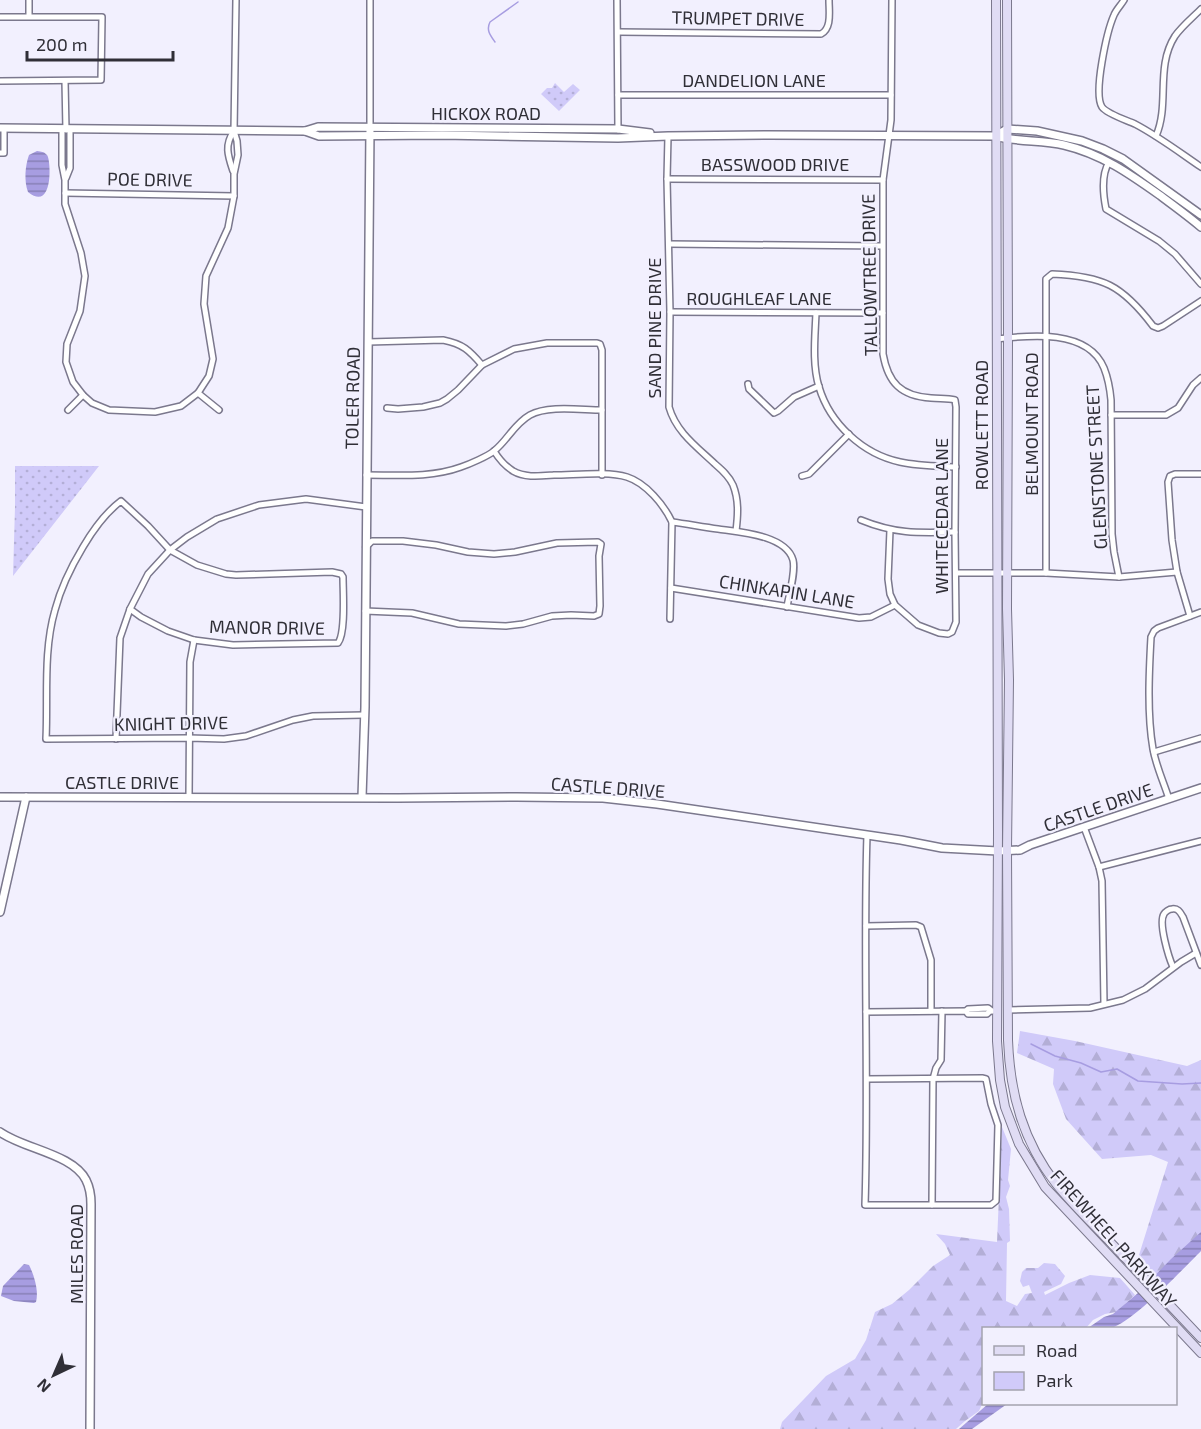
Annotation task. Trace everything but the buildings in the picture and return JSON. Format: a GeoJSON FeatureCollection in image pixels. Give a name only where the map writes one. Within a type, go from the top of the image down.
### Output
{"type":"FeatureCollection","features":[{"type":"Feature","properties":{"kind":"main road","name":"ROWLETT ROAD"},"geometry":{"type":"LineString","coordinates":[[996,0],[998,850]]}},
{"type":"Feature","properties":{"kind":"main road","name":"ROWLETT ROAD"},"geometry":{"type":"LineString","coordinates":[[1007,0],[1009,680],[1007,850]]}},
{"type":"Feature","properties":{"kind":"main road"},"geometry":{"type":"LineString","coordinates":[[997,680],[1009,680]]}},
{"type":"Feature","properties":{"kind":"main road","name":"FIREWHEEL PARKWAY"},"geometry":{"type":"LineString","coordinates":[[998,850],[997,967],[993,1011],[1005,1107],[1019,1144],[1045,1187],[1176,1327]]}},
{"type":"Feature","properties":{"kind":"main road","name":"FIREWHEEL PARKWAY"},"geometry":{"type":"LineString","coordinates":[[1007,850],[1008,1056],[1017,1110],[1041,1161],[1057,1185],[1201,1338]]}},
{"type":"Feature","properties":{"kind":"main road"},"geometry":{"type":"LineString","coordinates":[[997,967],[1002,1005],[1008,1010]]}},
{"type":"Feature","properties":{"kind":"main road","name":"FIREWHEEL PARKWAY"},"geometry":{"type":"LineString","coordinates":[[1177,1328],[1201,1353]]}},
{"type":"Feature","properties":{"kind":"street"},"geometry":{"type":"LineString","coordinates":[[29,0],[29,16]]}},
{"type":"Feature","properties":{"kind":"street"},"geometry":{"type":"LineString","coordinates":[[65,81],[66,130],[70,168],[65,180],[65,204],[81,253],[85,276],[80,311],[67,344],[66,362],[73,382],[92,403],[109,410],[155,412],[180,406],[198,393],[209,376],[213,359],[204,304],[206,276],[228,228],[234,196],[234,174],[238,155],[234,131],[236,0]]}},
{"type":"Feature","properties":{"kind":"street","name":"TOLER ROAD"},"geometry":{"type":"LineString","coordinates":[[362,797],[370,0]]}},
{"type":"Feature","properties":{"kind":"street"},"geometry":{"type":"LineString","coordinates":[[617,0],[618,138]]}},
{"type":"Feature","properties":{"kind":"street","name":"TRUMPET DRIVE"},"geometry":{"type":"LineString","coordinates":[[618,32],[821,34],[828,28],[829,0]]}},
{"type":"Feature","properties":{"kind":"street","name":"TALLOWTREE DRIVE"},"geometry":{"type":"LineString","coordinates":[[892,0],[890,136],[885,153],[883,180],[883,344],[885,362],[887,371],[899,388],[919,397],[955,400]]}},
{"type":"Feature","properties":{"kind":"street"},"geometry":{"type":"LineString","coordinates":[[1124,0],[1114,14],[1106,39],[1099,101],[1105,111],[1156,136],[1201,167]]}},
{"type":"Feature","properties":{"kind":"street"},"geometry":{"type":"LineString","coordinates":[[1156,136],[1161,125],[1167,54],[1174,38],[1201,9]]}},
{"type":"Feature","properties":{"kind":"street"},"geometry":{"type":"LineString","coordinates":[[0,17],[102,17],[101,80],[0,81]]}},
{"type":"Feature","properties":{"kind":"street","name":"DANDELION LANE"},"geometry":{"type":"LineString","coordinates":[[618,94],[891,95]]}},
{"type":"Feature","properties":{"kind":"street","name":"HICKOX ROAD"},"geometry":{"type":"LineString","coordinates":[[305,131],[318,127],[370,128],[493,132],[505,136],[618,138],[995,136],[1007,140],[1037,141],[1076,148],[1109,162],[1128,172],[1201,227]]}},
{"type":"Feature","properties":{"kind":"street"},"geometry":{"type":"LineString","coordinates":[[0,153],[4,153],[2,129]]}},
{"type":"Feature","properties":{"kind":"street","name":"HICKOX ROAD"},"geometry":{"type":"LineString","coordinates":[[2,129],[305,131],[319,135],[370,136],[618,129],[668,136]]}},
{"type":"Feature","properties":{"kind":"street"},"geometry":{"type":"LineString","coordinates":[[505,136],[509,134],[552,135],[557,129]]}},
{"type":"Feature","properties":{"kind":"street"},"geometry":{"type":"LineString","coordinates":[[995,136],[1007,129],[1037,131],[1082,141],[1103,149],[1124,159],[1201,215]]}},
{"type":"Feature","properties":{"kind":"street"},"geometry":{"type":"LineString","coordinates":[[234,131],[229,138],[228,155],[234,174]]}},
{"type":"Feature","properties":{"kind":"street","name":"SAND PINE DRIVE"},"geometry":{"type":"LineString","coordinates":[[668,136],[669,407],[672,417],[686,438],[723,471],[732,484],[738,507],[736,531]]}},
{"type":"Feature","properties":{"kind":"street"},"geometry":{"type":"LineString","coordinates":[[1061,145],[1063,136]]}},
{"type":"Feature","properties":{"kind":"street"},"geometry":{"type":"LineString","coordinates":[[1109,162],[1105,167],[1103,178],[1106,209],[1159,241],[1175,254],[1201,284]]}},
{"type":"Feature","properties":{"kind":"street","name":"BASSWOOD DRIVE"},"geometry":{"type":"LineString","coordinates":[[667,179],[883,180]]}},
{"type":"Feature","properties":{"kind":"street","name":"POE DRIVE"},"geometry":{"type":"LineString","coordinates":[[65,193],[234,196]]}},
{"type":"Feature","properties":{"kind":"street"},"geometry":{"type":"LineString","coordinates":[[669,244],[882,246]]}},
{"type":"Feature","properties":{"kind":"street","name":"BELMOUNT ROAD"},"geometry":{"type":"LineString","coordinates":[[1046,573],[1046,279],[1052,274],[1083,276],[1107,284],[1131,300],[1153,326],[1158,328],[1201,301]]}},
{"type":"Feature","properties":{"kind":"street","name":"ROUGHLEAF LANE"},"geometry":{"type":"LineString","coordinates":[[670,312],[883,313]]}},
{"type":"Feature","properties":{"kind":"street"},"geometry":{"type":"LineString","coordinates":[[816,313],[815,351],[819,386],[832,414],[849,434],[864,447],[888,459],[918,465],[956,467]]}},
{"type":"Feature","properties":{"kind":"street","name":"GLENSTONE STREET"},"geometry":{"type":"LineString","coordinates":[[996,339],[1046,336],[1073,340],[1099,358],[1104,367],[1109,385],[1111,415],[1112,534],[1119,578]]}},
{"type":"Feature","properties":{"kind":"street"},"geometry":{"type":"LineString","coordinates":[[368,342],[443,340],[453,342],[466,347],[482,365]]}},
{"type":"Feature","properties":{"kind":"street"},"geometry":{"type":"LineString","coordinates":[[387,408],[423,407],[440,403],[458,390],[482,365],[514,349],[547,343],[597,343],[600,344],[602,350],[602,475]]}},
{"type":"Feature","properties":{"kind":"street"},"geometry":{"type":"LineString","coordinates":[[1111,415],[1167,415],[1176,409],[1192,386],[1201,378]]}},
{"type":"Feature","properties":{"kind":"street"},"geometry":{"type":"LineString","coordinates":[[748,384],[749,389],[774,413],[794,397],[819,386]]}},
{"type":"Feature","properties":{"kind":"street"},"geometry":{"type":"LineString","coordinates":[[198,393],[219,410]]}},
{"type":"Feature","properties":{"kind":"street"},"geometry":{"type":"LineString","coordinates":[[68,410],[83,395]]}},
{"type":"Feature","properties":{"kind":"street","name":"WHITECEDAR LANE"},"geometry":{"type":"LineString","coordinates":[[895,605],[918,625],[939,633],[952,632],[956,622],[955,400]]}},
{"type":"Feature","properties":{"kind":"street"},"geometry":{"type":"LineString","coordinates":[[366,475],[436,474],[462,467],[494,451],[513,429],[528,416],[537,412],[602,410]]}},
{"type":"Feature","properties":{"kind":"street"},"geometry":{"type":"LineString","coordinates":[[802,476],[809,474],[849,434]]}},
{"type":"Feature","properties":{"kind":"street"},"geometry":{"type":"LineString","coordinates":[[494,451],[502,463],[524,475],[626,477],[639,484],[661,503],[672,522],[670,620]]}},
{"type":"Feature","properties":{"kind":"street"},"geometry":{"type":"LineString","coordinates":[[1191,616],[1177,572],[1168,482],[1170,476],[1175,474],[1201,474]]}},
{"type":"Feature","properties":{"kind":"street"},"geometry":{"type":"LineString","coordinates":[[116,739],[120,638],[130,609],[148,574],[170,550],[217,519],[259,505],[306,499],[366,507]]}},
{"type":"Feature","properties":{"kind":"street","name":"KNIGHT DRIVE"},"geometry":{"type":"LineString","coordinates":[[170,550],[121,501],[90,534],[65,580],[54,612],[48,652],[46,739],[224,739],[246,736],[293,720],[313,716],[364,716]]}},
{"type":"Feature","properties":{"kind":"street"},"geometry":{"type":"LineString","coordinates":[[861,520],[890,530],[919,533],[955,532]]}},
{"type":"Feature","properties":{"kind":"street"},"geometry":{"type":"LineString","coordinates":[[672,522],[748,533],[772,540],[786,549],[791,555],[794,567],[787,607]]}},
{"type":"Feature","properties":{"kind":"street"},"geometry":{"type":"LineString","coordinates":[[890,530],[888,579],[895,605]]}},
{"type":"Feature","properties":{"kind":"street"},"geometry":{"type":"LineString","coordinates":[[365,611],[412,613],[459,624],[506,626],[552,616],[594,616],[599,614],[600,606],[599,556],[601,544],[598,542],[557,543],[494,554],[402,541],[372,541],[366,547]]}},
{"type":"Feature","properties":{"kind":"street","name":"MANOR DRIVE"},"geometry":{"type":"LineString","coordinates":[[130,609],[168,631],[194,640],[233,645],[338,643],[342,638],[343,577],[341,574],[332,572],[226,574],[196,565],[170,550]]}},
{"type":"Feature","properties":{"kind":"street"},"geometry":{"type":"LineString","coordinates":[[956,573],[1046,573],[1119,578],[1177,572]]}},
{"type":"Feature","properties":{"kind":"street","name":"CHINKAPIN LANE"},"geometry":{"type":"LineString","coordinates":[[670,588],[865,619],[895,605]]}},
{"type":"Feature","properties":{"kind":"street"},"geometry":{"type":"LineString","coordinates":[[1169,799],[1154,752],[1150,706],[1151,637],[1158,628],[1201,612]]}},
{"type":"Feature","properties":{"kind":"street"},"geometry":{"type":"LineString","coordinates":[[189,797],[189,662],[194,640]]}},
{"type":"Feature","properties":{"kind":"street"},"geometry":{"type":"LineString","coordinates":[[1154,752],[1201,738]]}},
{"type":"Feature","properties":{"kind":"street","name":"CASTLE DRIVE"},"geometry":{"type":"LineString","coordinates":[[0,797],[603,798],[657,804],[942,848],[1020,850],[1201,788]]}},
{"type":"Feature","properties":{"kind":"street"},"geometry":{"type":"LineString","coordinates":[[0,912],[26,797]]}},
{"type":"Feature","properties":{"kind":"street"},"geometry":{"type":"LineString","coordinates":[[1084,827],[1099,867],[1103,895],[1104,1004]]}},
{"type":"Feature","properties":{"kind":"street"},"geometry":{"type":"LineString","coordinates":[[867,835],[865,1205],[991,1205],[996,1201],[998,1125],[986,1079],[867,1079]]}},
{"type":"Feature","properties":{"kind":"street"},"geometry":{"type":"LineString","coordinates":[[1099,867],[1201,840]]}},
{"type":"Feature","properties":{"kind":"street"},"geometry":{"type":"LineString","coordinates":[[1173,967],[1162,921],[1162,916],[1171,909],[1176,909],[1183,917],[1201,965]]}},
{"type":"Feature","properties":{"kind":"street"},"geometry":{"type":"LineString","coordinates":[[866,926],[916,925],[921,927],[931,960],[931,1011]]}},
{"type":"Feature","properties":{"kind":"street"},"geometry":{"type":"LineString","coordinates":[[1008,1010],[1080,1008],[1123,1000],[1196,953]]}},
{"type":"Feature","properties":{"kind":"street"},"geometry":{"type":"LineString","coordinates":[[866,1012],[966,1010],[968,1014],[987,1014],[993,1011]]}},
{"type":"Feature","properties":{"kind":"street"},"geometry":{"type":"LineString","coordinates":[[932,1205],[933,1079],[941,1060],[942,1011]]}},
{"type":"Feature","properties":{"kind":"street","name":"MILES ROAD"},"geometry":{"type":"LineString","coordinates":[[0,1132],[9,1138],[69,1162],[87,1181],[91,1204],[90,1429]]}},
{"type":"Feature","properties":{"kind":"green space"},"geometry":{"type":"Polygon","coordinates":[[[555,83],[564,92],[573,84],[580,90],[559,111],[541,94],[547,88],[552,88],[555,83]]]}},
{"type":"Feature","properties":{"kind":"green space"},"geometry":{"type":"Polygon","coordinates":[[[15,466],[99,466],[13,576],[15,507],[15,466]]]}},
{"type":"Feature","properties":{"kind":"green space"},"geometry":{"type":"Polygon","coordinates":[[[1020,1031],[1187,1066],[1201,1060],[1201,1239],[1158,1279],[1139,1255],[1168,1162],[1151,1155],[1102,1159],[1066,1119],[1053,1084],[1054,1069],[1017,1053],[1020,1031]]]}},
{"type":"Feature","properties":{"kind":"green space"},"geometry":{"type":"Polygon","coordinates":[[[1002,1127],[1011,1149],[1008,1180],[1010,1186],[1006,1197],[1009,1209],[1010,1241],[1007,1243],[1006,1301],[1017,1306],[1025,1294],[1032,1293],[1029,1285],[1023,1287],[1020,1281],[1022,1272],[1026,1268],[1038,1268],[1044,1263],[1055,1264],[1065,1276],[1061,1284],[1044,1292],[1045,1295],[1090,1275],[1120,1278],[1135,1295],[1116,1312],[1093,1320],[1087,1327],[982,1327],[982,1404],[979,1411],[956,1429],[780,1429],[782,1422],[826,1376],[855,1359],[866,1340],[875,1312],[892,1304],[933,1266],[950,1255],[945,1244],[936,1234],[997,1242],[1002,1127]]]}},
{"type":"Feature","properties":{"kind":"shaded area"},"geometry":{"type":"Polygon","coordinates":[[[37,151],[47,155],[50,174],[46,191],[42,196],[36,197],[28,192],[26,174],[29,155],[37,151]]]}},
{"type":"Feature","properties":{"kind":"shaded area"},"geometry":{"type":"Polygon","coordinates":[[[1201,1232],[1201,1251],[1144,1306],[1113,1327],[1089,1327],[1113,1314],[1138,1293],[1201,1232]]]}},
{"type":"Feature","properties":{"kind":"shaded area"},"geometry":{"type":"Polygon","coordinates":[[[24,1264],[29,1265],[36,1283],[37,1298],[34,1303],[14,1301],[1,1296],[3,1286],[24,1264]]]}},
{"type":"Feature","properties":{"kind":"shaded area"},"geometry":{"type":"Polygon","coordinates":[[[987,1405],[1006,1405],[972,1429],[959,1429],[987,1405]]]}},
{"type":"Feature","properties":{"kind":"waterway"},"geometry":{"type":"LineString","coordinates":[[495,42],[490,35],[490,22],[518,2]]}},
{"type":"Feature","properties":{"kind":"waterway"},"geometry":{"type":"LineString","coordinates":[[1031,1044],[1055,1056],[1081,1063],[1101,1072],[1117,1069],[1138,1081],[1201,1083]]}}]}
